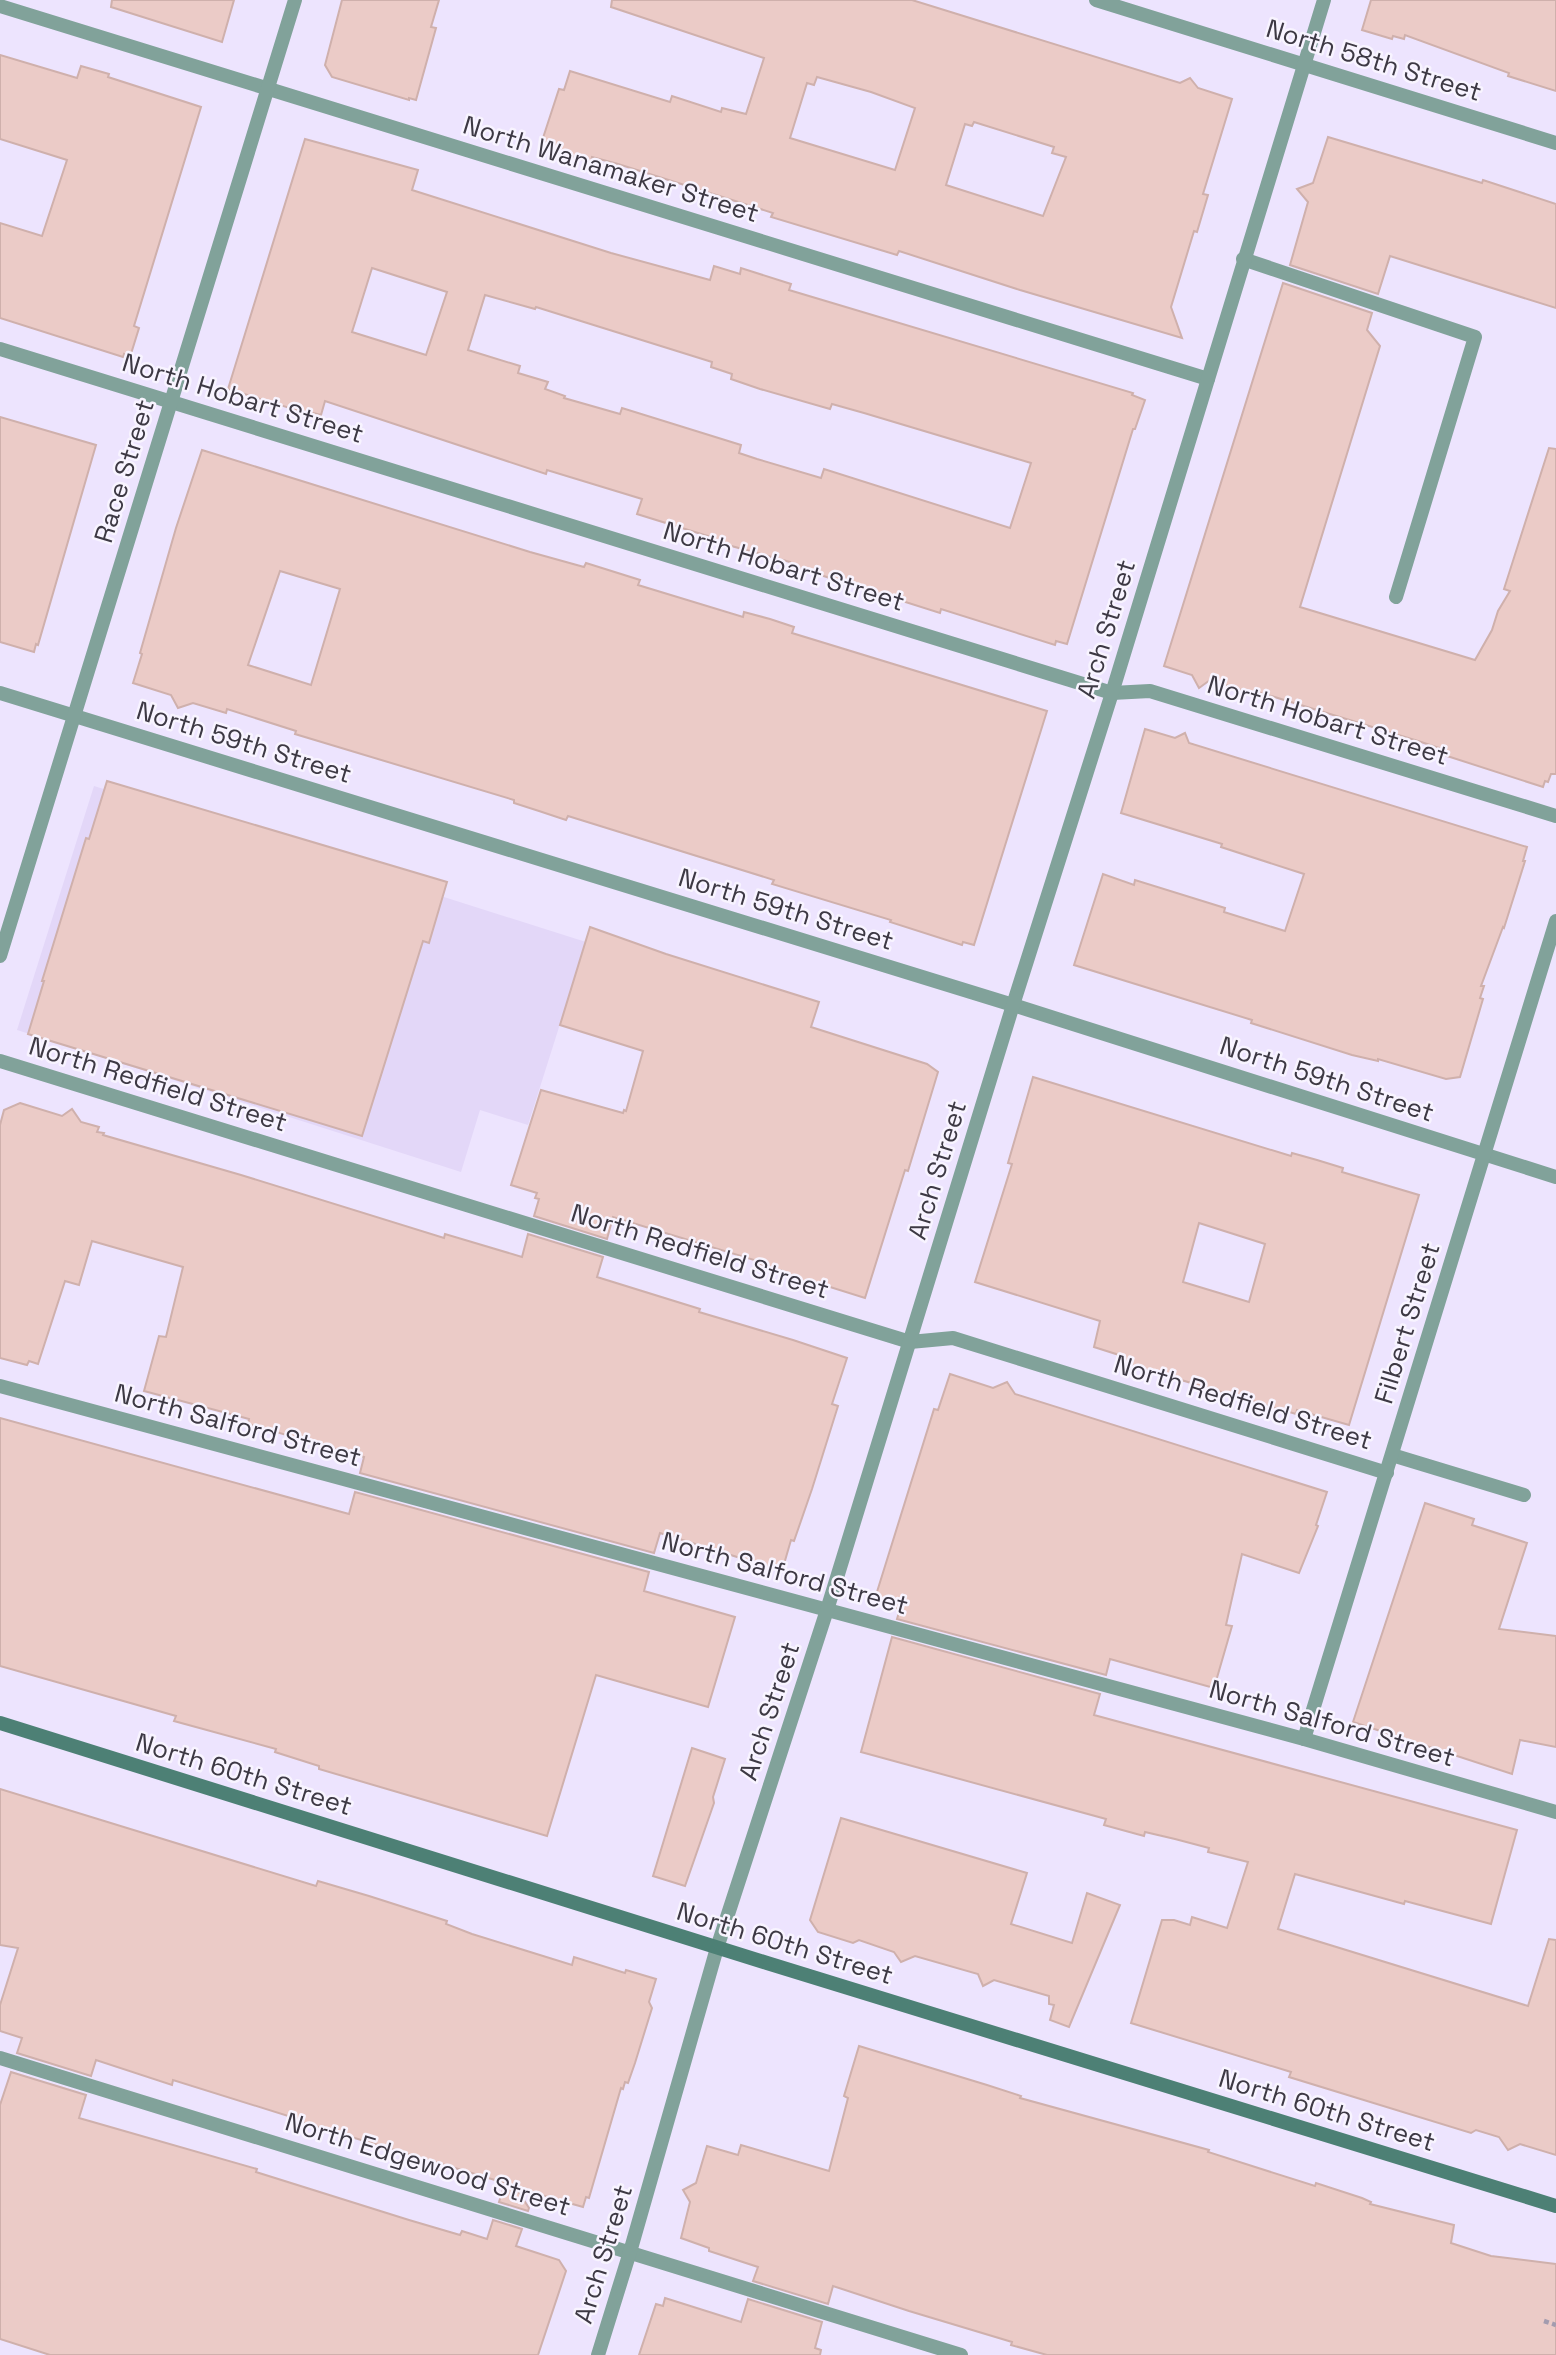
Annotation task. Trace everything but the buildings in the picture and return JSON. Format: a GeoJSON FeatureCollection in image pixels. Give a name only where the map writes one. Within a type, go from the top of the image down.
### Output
{"type":"FeatureCollection","features":[{"type":"Feature","properties":{"kind":"street","name":"Race Street"},"geometry":{"type":"LineString","coordinates":[[0,956],[295,0]]}},
{"type":"Feature","properties":{"kind":"street","name":"North 58th Street"},"geometry":{"type":"LineString","coordinates":[[1096,0],[1556,143]]}},
{"type":"Feature","properties":{"kind":"street","name":"Arch Street"},"geometry":{"type":"LineString","coordinates":[[598,2355],[631,2252],[717,1948],[827,1610],[1324,0]]}},
{"type":"Feature","properties":{"kind":"street","name":"North Wanamaker Street"},"geometry":{"type":"LineString","coordinates":[[0,6],[1208,379]]}},
{"type":"Feature","properties":{"kind":"street"},"geometry":{"type":"LineString","coordinates":[[1243,259],[1475,337],[1396,597]]}},
{"type":"Feature","properties":{"kind":"street","name":"North Hobart Street"},"geometry":{"type":"LineString","coordinates":[[0,349],[1112,693],[1150,691],[1556,816]]}},
{"type":"Feature","properties":{"kind":"street","name":"North 59th Street"},"geometry":{"type":"LineString","coordinates":[[0,693],[1013,1005],[1556,1177]]}},
{"type":"Feature","properties":{"kind":"street","name":"Filbert Street"},"geometry":{"type":"LineString","coordinates":[[1304,1740],[1556,921]]}},
{"type":"Feature","properties":{"kind":"street","name":"North Redfield Street"},"geometry":{"type":"LineString","coordinates":[[0,1061],[910,1342],[953,1338],[1387,1473]]}},
{"type":"Feature","properties":{"kind":"street","name":"North Salford Street"},"geometry":{"type":"LineString","coordinates":[[0,1386],[1304,1740],[1556,1812]]}},
{"type":"Feature","properties":{"kind":"street"},"geometry":{"type":"LineString","coordinates":[[1392,1455],[1524,1495]]}},
{"type":"Feature","properties":{"kind":"street","name":"North 60th Street"},"geometry":{"type":"LineString","coordinates":[[0,1723],[717,1948],[1556,2206]]}},
{"type":"Feature","properties":{"kind":"street","name":"North Edgewood Street"},"geometry":{"type":"LineString","coordinates":[[0,2058],[961,2355]]}},
{"type":"Feature","properties":{"kind":"path"},"geometry":{"type":"LineString","coordinates":[[1544,2321],[1556,2325]]}},
{"type":"Feature","properties":{"kind":"shaded area"},"geometry":{"type":"Polygon","coordinates":[[[94,786],[586,942],[528,1125],[480,1110],[461,1172],[17,1030],[94,786]]]}}]}
